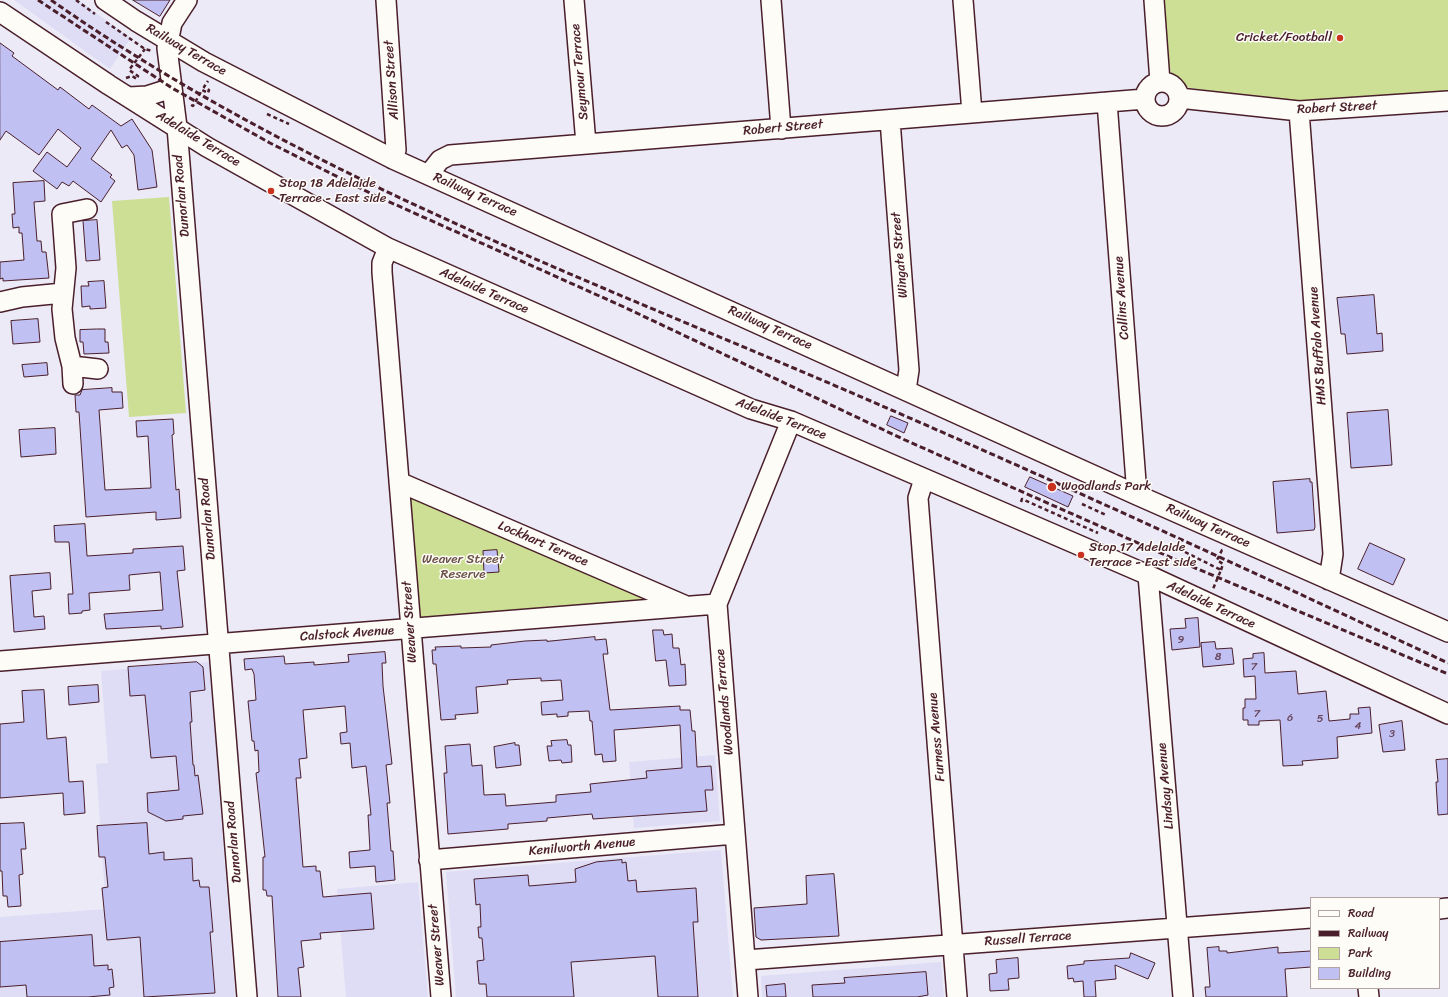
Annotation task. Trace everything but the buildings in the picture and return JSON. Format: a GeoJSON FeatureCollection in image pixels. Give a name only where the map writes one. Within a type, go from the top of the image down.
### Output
{"type":"FeatureCollection","features":[{"type":"Feature","properties":{"kind":"street","name":"Railway Terrace"},"geometry":{"type":"LineString","coordinates":[[105,0],[168,41],[204,62],[393,159],[1137,495],[1448,632]]}},
{"type":"Feature","properties":{"kind":"street","name":"Dunorlan Road"},"geometry":{"type":"LineString","coordinates":[[187,0],[172,23],[168,41],[177,127],[247,997]]}},
{"type":"Feature","properties":{"kind":"street","name":"Allison Street"},"geometry":{"type":"LineString","coordinates":[[386,0],[396,150],[393,159]]}},
{"type":"Feature","properties":{"kind":"street","name":"Seymour Terrace"},"geometry":{"type":"LineString","coordinates":[[574,0],[586,144]]}},
{"type":"Feature","properties":{"kind":"street"},"geometry":{"type":"LineString","coordinates":[[771,0],[781,129]]}},
{"type":"Feature","properties":{"kind":"street"},"geometry":{"type":"LineString","coordinates":[[963,0],[972,113]]}},
{"type":"Feature","properties":{"kind":"street"},"geometry":{"type":"LineString","coordinates":[[1154,0],[1160,82]]}},
{"type":"Feature","properties":{"kind":"street","name":"Adelaide Terrace"},"geometry":{"type":"LineString","coordinates":[[0,12],[207,148],[388,248],[752,409],[791,421],[1148,576],[1448,714]]}},
{"type":"Feature","properties":{"kind":"street"},"geometry":{"type":"LineString","coordinates":[[1160,82],[1172,86],[1179,98],[1175,109],[1168,115],[1163,116],[1150,111],[1145,99],[1150,87],[1160,82]]}},
{"type":"Feature","properties":{"kind":"street","name":"Adelaide Terrace"},"geometry":{"type":"LineString","coordinates":[[122,93],[147,96],[172,88]]}},
{"type":"Feature","properties":{"kind":"street","name":"Robert Street"},"geometry":{"type":"LineString","coordinates":[[1179,98],[1299,111],[1448,101]]}},
{"type":"Feature","properties":{"kind":"street","name":"Robert Street"},"geometry":{"type":"LineString","coordinates":[[429,174],[440,160],[450,155],[1145,99]]}},
{"type":"Feature","properties":{"kind":"street","name":"Collins Avenue"},"geometry":{"type":"LineString","coordinates":[[1107,102],[1137,495]]}},
{"type":"Feature","properties":{"kind":"street","name":"HMS Buffalo Avenue"},"geometry":{"type":"LineString","coordinates":[[1299,111],[1333,554],[1330,580]]}},
{"type":"Feature","properties":{"kind":"street","name":"Wingate Street"},"geometry":{"type":"LineString","coordinates":[[890,120],[910,370],[906,390]]}},
{"type":"Feature","properties":{"kind":"street"},"geometry":{"type":"LineString","coordinates":[[87,209],[62,214],[66,268],[62,309],[65,338],[72,375],[98,369]]}},
{"type":"Feature","properties":{"kind":"street","name":"Weaver Street"},"geometry":{"type":"LineString","coordinates":[[388,248],[382,263],[382,272],[441,997]]}},
{"type":"Feature","properties":{"kind":"street"},"geometry":{"type":"LineString","coordinates":[[0,302],[22,297],[63,293]]}},
{"type":"Feature","properties":{"kind":"street","name":"Woodlands Terrace"},"geometry":{"type":"LineString","coordinates":[[748,997],[717,604],[791,421]]}},
{"type":"Feature","properties":{"kind":"street","name":"Furness Avenue"},"geometry":{"type":"LineString","coordinates":[[924,479],[918,498],[957,997]]}},
{"type":"Feature","properties":{"kind":"street","name":"Lockhart Terrace"},"geometry":{"type":"LineString","coordinates":[[399,482],[688,607]]}},
{"type":"Feature","properties":{"kind":"street","name":"Lindsay Avenue"},"geometry":{"type":"LineString","coordinates":[[1148,576],[1184,997]]}},
{"type":"Feature","properties":{"kind":"street","name":"Calstock Avenue"},"geometry":{"type":"LineString","coordinates":[[0,661],[717,604]]}},
{"type":"Feature","properties":{"kind":"street","name":"Kenilworth Avenue"},"geometry":{"type":"LineString","coordinates":[[429,860],[736,834]]}},
{"type":"Feature","properties":{"kind":"street","name":"Russell Terrace"},"geometry":{"type":"LineString","coordinates":[[746,960],[1310,918]]}},
{"type":"Feature","properties":{"kind":"path"},"geometry":{"type":"LineString","coordinates":[[122,93],[124,78],[132,76],[136,79],[138,76],[129,70],[145,49]]}},
{"type":"Feature","properties":{"kind":"path"},"geometry":{"type":"LineString","coordinates":[[192,109],[187,105],[188,103],[193,106],[202,90],[208,93],[209,90],[204,87],[208,81]]}},
{"type":"Feature","properties":{"kind":"path"},"geometry":{"type":"LineString","coordinates":[[1021,502],[1022,499],[1098,533]]}},
{"type":"Feature","properties":{"kind":"path"},"geometry":{"type":"LineString","coordinates":[[1082,504],[1106,514],[1104,518]]}},
{"type":"Feature","properties":{"kind":"path"},"geometry":{"type":"LineString","coordinates":[[1207,603],[1224,564],[1217,560],[1222,550],[1227,552],[1233,537]]}},
{"type":"Feature","properties":{"kind":"path"},"geometry":{"type":"LineString","coordinates":[[1184,552],[1221,570]]}},
{"type":"Feature","properties":{"kind":"shaded area"},"geometry":{"type":"Polygon","coordinates":[[[14,0],[78,0],[131,38],[110,69],[14,0]]]}},
{"type":"Feature","properties":{"kind":"shaded area"},"geometry":{"type":"Polygon","coordinates":[[[209,662],[235,997],[0,997],[0,917],[106,909],[96,764],[108,763],[101,671],[209,662]]]}},
{"type":"Feature","properties":{"kind":"shaded area"},"geometry":{"type":"Polygon","coordinates":[[[715,755],[720,821],[634,828],[629,762],[715,755]]]}},
{"type":"Feature","properties":{"kind":"shaded area"},"geometry":{"type":"Polygon","coordinates":[[[721,850],[733,997],[456,997],[446,872],[721,850]]]}},
{"type":"Feature","properties":{"kind":"shaded area"},"geometry":{"type":"Polygon","coordinates":[[[418,882],[428,997],[346,997],[337,889],[418,882]]]}},
{"type":"Feature","properties":{"kind":"shaded area"},"geometry":{"type":"Polygon","coordinates":[[[941,962],[944,997],[762,997],[761,976],[941,962]]]}},
{"type":"Feature","properties":{"kind":"green space"},"geometry":{"type":"Polygon","coordinates":[[[1165,0],[1448,0],[1448,94],[1291,103],[1178,86],[1173,78],[1170,68],[1166,45],[1165,0]]]}},
{"type":"Feature","properties":{"kind":"green space"},"geometry":{"type":"Polygon","coordinates":[[[169,197],[186,413],[129,417],[112,201],[169,197]]]}},
{"type":"Feature","properties":{"kind":"green space","name":"Weaver Street Reserve"},"geometry":{"type":"Polygon","coordinates":[[[409,491],[658,602],[418,620],[409,491]]]}},
{"type":"Feature","properties":{"kind":"railway"},"geometry":{"type":"LineString","coordinates":[[38,0],[172,88],[270,143],[374,195],[624,307],[905,440],[1181,562],[1448,674]]}},
{"type":"Feature","properties":{"kind":"railway"},"geometry":{"type":"LineString","coordinates":[[51,0],[138,57],[228,110],[319,159],[413,204],[508,247],[878,404],[1042,476],[1448,663]]}},
{"type":"Feature","properties":{"kind":"place","name":"Cricket/Football"},"geometry":{"type":"Point","coordinates":[1340,38]}},
{"type":"Feature","properties":{"kind":"place","name":"Stop 18 Adelaide Terrace - East side"},"geometry":{"type":"Point","coordinates":[271,191]}},
{"type":"Feature","properties":{"kind":"place","name":"Woodlands Park"},"geometry":{"type":"Point","coordinates":[1052,487]}},
{"type":"Feature","properties":{"kind":"place","name":"Stop 17 Adelaide Terrace - East side"},"geometry":{"type":"Point","coordinates":[1081,555]}}]}
